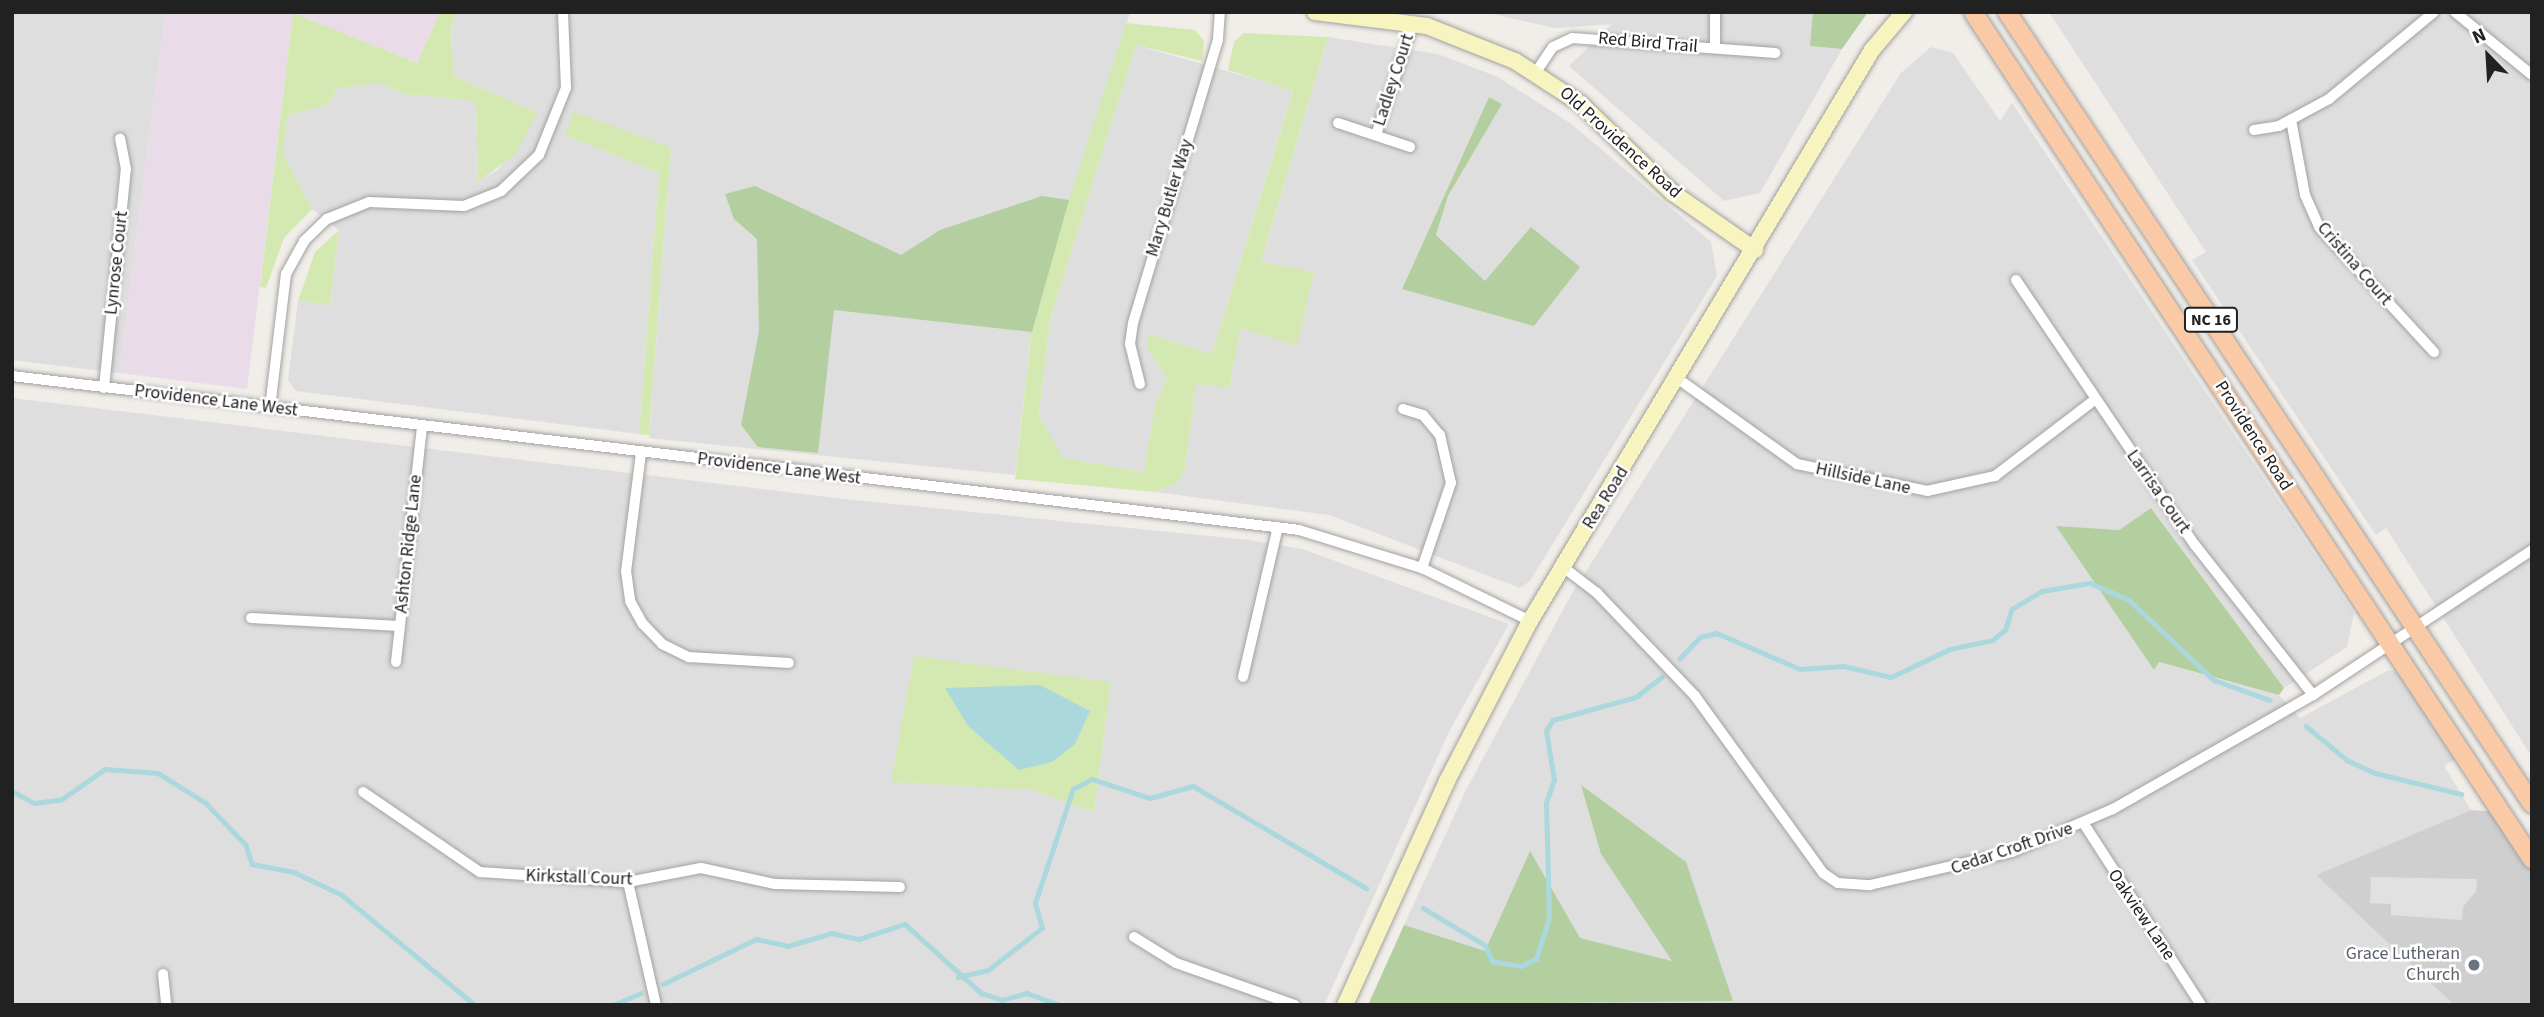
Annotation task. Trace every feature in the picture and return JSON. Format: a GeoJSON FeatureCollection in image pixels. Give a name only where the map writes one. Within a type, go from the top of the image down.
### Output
{"type":"FeatureCollection","features":[{"type":"Feature","properties":{"kind":"main road","name":"Old Providence Road"},"geometry":{"type":"LineString","coordinates":[[1315,12],[1413,24],[1463,38],[1536,72],[1590,111],[1673,193],[1755,250]]}},
{"type":"Feature","properties":{"kind":"main road","name":"Rea Road"},"geometry":{"type":"LineString","coordinates":[[1345,1005],[1447,781],[1530,621],[1755,250],[1872,50],[1903,12]]}},
{"type":"Feature","properties":{"kind":"main road","name":"Providence Road"},"geometry":{"type":"LineString","coordinates":[[1973,12],[2532,859]]}},
{"type":"Feature","properties":{"kind":"main road","name":"Providence Road"},"geometry":{"type":"LineString","coordinates":[[2007,12],[2417,626],[2532,804]]}},
{"type":"Feature","properties":{"kind":"street"},"geometry":{"type":"LineString","coordinates":[[270,408],[286,274],[304,241],[327,219],[369,202],[464,206],[501,191],[538,155],[566,88],[563,12]]}},
{"type":"Feature","properties":{"kind":"street","name":"Mary Butler Way"},"geometry":{"type":"LineString","coordinates":[[1140,384],[1130,344],[1133,323],[1218,39],[1220,12]]}},
{"type":"Feature","properties":{"kind":"street"},"geometry":{"type":"LineString","coordinates":[[1715,12],[1715,48]]}},
{"type":"Feature","properties":{"kind":"street"},"geometry":{"type":"LineString","coordinates":[[2254,130],[2291,120],[2329,99],[2434,12]]}},
{"type":"Feature","properties":{"kind":"street"},"geometry":{"type":"LineString","coordinates":[[2455,12],[2532,75]]}},
{"type":"Feature","properties":{"kind":"street","name":"Ladley Court"},"geometry":{"type":"LineString","coordinates":[[1376,135],[1413,24]]}},
{"type":"Feature","properties":{"kind":"street","name":"Red Bird Trail"},"geometry":{"type":"LineString","coordinates":[[1536,72],[1553,47],[1572,38],[1774,53]]}},
{"type":"Feature","properties":{"kind":"street","name":"Cristina Court"},"geometry":{"type":"LineString","coordinates":[[2291,120],[2305,195],[2319,227],[2434,352]]}},
{"type":"Feature","properties":{"kind":"street"},"geometry":{"type":"LineString","coordinates":[[1338,123],[1410,147]]}},
{"type":"Feature","properties":{"kind":"street","name":"Lynrose Court"},"geometry":{"type":"LineString","coordinates":[[104,388],[126,169],[120,139]]}},
{"type":"Feature","properties":{"kind":"street","name":"Larrisa Court"},"geometry":{"type":"LineString","coordinates":[[2016,280],[2093,401],[2313,695]]}},
{"type":"Feature","properties":{"kind":"street","name":"Providence Lane West"},"geometry":{"type":"LineString","coordinates":[[12,376],[1278,527],[1338,538],[1422,568],[1530,621]]}},
{"type":"Feature","properties":{"kind":"street","name":"Hillside Lane"},"geometry":{"type":"LineString","coordinates":[[1677,378],[1797,464],[1927,491],[1994,476],[2093,401]]}},
{"type":"Feature","properties":{"kind":"street"},"geometry":{"type":"LineString","coordinates":[[1403,409],[1423,415],[1440,435],[1451,483],[1422,568]]}},
{"type":"Feature","properties":{"kind":"street","name":"Ashton Ridge Lane"},"geometry":{"type":"LineString","coordinates":[[396,662],[422,426]]}},
{"type":"Feature","properties":{"kind":"street"},"geometry":{"type":"LineString","coordinates":[[640,453],[626,583],[643,625],[662,644],[689,657],[789,663]]}},
{"type":"Feature","properties":{"kind":"street"},"geometry":{"type":"LineString","coordinates":[[1243,677],[1278,527]]}},
{"type":"Feature","properties":{"kind":"street","name":"Cedar Croft Drive"},"geometry":{"type":"LineString","coordinates":[[1563,567],[1597,593],[1695,696],[1792,836],[1830,879],[1870,886],[1920,877],[2084,824],[2313,695],[2532,550]]}},
{"type":"Feature","properties":{"kind":"street"},"geometry":{"type":"LineString","coordinates":[[251,618],[400,626]]}},
{"type":"Feature","properties":{"kind":"street","name":"Kirkstall Court"},"geometry":{"type":"LineString","coordinates":[[363,792],[480,872],[628,882],[701,868],[775,884],[900,887]]}},
{"type":"Feature","properties":{"kind":"street","name":"Oakview Lane"},"geometry":{"type":"LineString","coordinates":[[2084,824],[2201,1005]]}},
{"type":"Feature","properties":{"kind":"street"},"geometry":{"type":"LineString","coordinates":[[628,882],[656,1005]]}},
{"type":"Feature","properties":{"kind":"street"},"geometry":{"type":"LineString","coordinates":[[1134,937],[1176,963],[1295,1005]]}},
{"type":"Feature","properties":{"kind":"street"},"geometry":{"type":"LineString","coordinates":[[163,974],[166,1005]]}},
{"type":"Feature","properties":{"kind":"shaded area"},"geometry":{"type":"Polygon","coordinates":[[[12,12],[165,12],[119,373],[12,360],[12,12]]]}},
{"type":"Feature","properties":{"kind":"shaded area"},"geometry":{"type":"Polygon","coordinates":[[[165,12],[440,12],[417,63],[293,13],[247,389],[119,373],[165,12]]]}},
{"type":"Feature","properties":{"kind":"shaded area"},"geometry":{"type":"Polygon","coordinates":[[[457,12],[1130,13],[1033,317],[1015,475],[649,438],[671,147],[565,135],[659,173],[639,434],[296,391],[288,380],[298,301],[330,305],[339,230],[312,209],[283,154],[287,116],[329,104],[336,89],[379,83],[403,94],[476,101],[478,181],[498,170],[538,113],[454,76],[450,30],[457,12]]]}},
{"type":"Feature","properties":{"kind":"shaded area"},"geometry":{"type":"Polygon","coordinates":[[[1483,12],[1813,12],[1811,46],[1842,49],[1760,193],[1724,201],[1569,66],[1612,24],[1555,28],[1483,12]]]}},
{"type":"Feature","properties":{"kind":"shaded area"},"geometry":{"type":"Polygon","coordinates":[[[2049,12],[2532,12],[2532,757],[2386,528],[2376,535],[2192,260],[2206,252],[2049,12]]]}},
{"type":"Feature","properties":{"kind":"shaded area"},"geometry":{"type":"Polygon","coordinates":[[[1328,37],[1438,54],[1498,77],[1570,123],[1711,242],[1717,276],[1530,581],[1520,588],[1329,515],[1155,492],[1176,483],[1185,469],[1196,383],[1229,388],[1241,328],[1298,346],[1261,263],[1328,37]],[[1489,97],[1402,289],[1485,281],[1436,235],[1448,196],[1502,104],[1489,97]]]}},
{"type":"Feature","properties":{"kind":"shaded area"},"geometry":{"type":"Polygon","coordinates":[[[1136,45],[1293,90],[1212,354],[1148,334],[1148,350],[1167,378],[1155,405],[1145,472],[1063,458],[1039,416],[1050,320],[1136,45]]]}},
{"type":"Feature","properties":{"kind":"shaded area"},"geometry":{"type":"Polygon","coordinates":[[[1931,47],[1953,53],[2000,121],[2012,103],[2354,613],[2347,647],[2284,688],[2151,508],[2119,530],[2057,527],[2154,669],[2158,662],[2279,695],[2300,718],[2389,670],[2406,675],[2461,756],[2444,766],[2471,810],[2316,875],[2454,1005],[1612,1005],[1404,925],[1466,790],[1571,595],[1901,73],[1931,47]]]}},
{"type":"Feature","properties":{"kind":"shaded area"},"geometry":{"type":"Polygon","coordinates":[[[12,398],[844,499],[1249,540],[1302,549],[1509,624],[1450,730],[1324,1005],[12,1005],[12,398]],[[1111,682],[892,782],[1032,790],[1094,812],[1111,682]]]}},
{"type":"Feature","properties":{"kind":"shaded area","name":"Grace Lutheran Church"},"geometry":{"type":"Polygon","coordinates":[[[2471,810],[2500,812],[2532,858],[2532,1005],[2454,1005],[2316,875],[2471,810]]]}},
{"type":"Feature","properties":{"kind":"shaded area"},"geometry":{"type":"Polygon","coordinates":[[[2371,877],[2477,879],[2476,891],[2463,907],[2462,920],[2391,915],[2391,904],[2370,903],[2371,877]]]}},
{"type":"Feature","properties":{"kind":"green space"},"geometry":{"type":"Polygon","coordinates":[[[440,12],[457,12],[450,30],[454,76],[538,113],[515,154],[478,182],[476,101],[403,94],[379,83],[336,89],[329,104],[287,116],[283,154],[312,209],[284,238],[266,288],[260,287],[293,13],[417,63],[440,12]]]}},
{"type":"Feature","properties":{"kind":"green space"},"geometry":{"type":"Polygon","coordinates":[[[1813,12],[1868,12],[1842,49],[1810,46],[1813,12]]]}},
{"type":"Feature","properties":{"kind":"green space"},"geometry":{"type":"Polygon","coordinates":[[[1126,23],[1195,30],[1204,41],[1202,61],[1136,45],[1050,320],[1039,415],[1063,458],[1144,472],[1155,405],[1167,378],[1148,350],[1148,334],[1212,354],[1293,91],[1228,70],[1234,42],[1244,33],[1328,37],[1261,262],[1314,272],[1297,346],[1241,328],[1229,388],[1196,384],[1185,469],[1176,483],[1155,492],[1015,479],[1034,309],[1126,23]]]}},
{"type":"Feature","properties":{"kind":"green space"},"geometry":{"type":"Polygon","coordinates":[[[1489,97],[1502,104],[1448,196],[1436,235],[1485,281],[1531,227],[1580,267],[1534,326],[1402,289],[1489,97]]]}},
{"type":"Feature","properties":{"kind":"green space"},"geometry":{"type":"Polygon","coordinates":[[[574,112],[671,147],[649,435],[639,434],[659,173],[565,135],[574,112]]]}},
{"type":"Feature","properties":{"kind":"green space"},"geometry":{"type":"Polygon","coordinates":[[[755,186],[901,255],[940,230],[1042,196],[1069,200],[1032,332],[834,310],[818,453],[758,447],[741,425],[759,331],[757,239],[734,219],[725,194],[755,186]]]}},
{"type":"Feature","properties":{"kind":"green space"},"geometry":{"type":"Polygon","coordinates":[[[339,230],[330,305],[298,301],[315,252],[339,230]]]}},
{"type":"Feature","properties":{"kind":"green space"},"geometry":{"type":"Polygon","coordinates":[[[2151,508],[2284,688],[2279,695],[2159,662],[2154,670],[2056,526],[2119,530],[2151,508]]]}},
{"type":"Feature","properties":{"kind":"green space"},"geometry":{"type":"Polygon","coordinates":[[[914,656],[1111,682],[1094,812],[1032,790],[891,782],[914,656]]]}},
{"type":"Feature","properties":{"kind":"green space"},"geometry":{"type":"Polygon","coordinates":[[[1581,785],[1686,862],[1733,1001],[1368,1005],[1404,925],[1485,951],[1530,851],[1580,938],[1672,961],[1601,854],[1581,785]]]}},
{"type":"Feature","properties":{"kind":"water"},"geometry":{"type":"Polygon","coordinates":[[[1040,685],[1090,711],[1075,744],[1052,762],[1019,770],[968,726],[945,688],[1040,685]]]}},
{"type":"Feature","properties":{"kind":"waterway"},"geometry":{"type":"LineString","coordinates":[[1679,659],[1700,637],[1717,633],[1800,669],[1844,666],[1891,677],[1950,649],[1993,640],[2005,630],[2012,609],[2042,591],[2090,583],[2129,600],[2214,680],[2270,700]]}},
{"type":"Feature","properties":{"kind":"waterway"},"geometry":{"type":"LineString","coordinates":[[1423,908],[1485,945],[1492,961],[1521,966],[1536,959],[1549,918],[1546,803],[1554,780],[1546,731],[1553,720],[1636,697],[1662,677]]}},
{"type":"Feature","properties":{"kind":"waterway"},"geometry":{"type":"LineString","coordinates":[[2306,726],[2347,760],[2375,773],[2461,794]]}},
{"type":"Feature","properties":{"kind":"waterway"},"geometry":{"type":"LineString","coordinates":[[12,791],[35,803],[62,799],[105,769],[158,773],[206,803],[246,845],[252,864],[294,872],[342,895],[475,1005]]}},
{"type":"Feature","properties":{"kind":"waterway"},"geometry":{"type":"LineString","coordinates":[[958,977],[988,970],[1042,928],[1035,903],[1073,789],[1092,779],[1150,798],[1193,786],[1366,888]]}},
{"type":"Feature","properties":{"kind":"waterway"},"geometry":{"type":"LineString","coordinates":[[663,984],[756,939],[788,946],[832,933],[859,939],[905,924],[981,993],[1002,1000],[1027,993],[1060,1005]]}},
{"type":"Feature","properties":{"kind":"waterway"},"geometry":{"type":"LineString","coordinates":[[613,1005],[641,993]]}},
{"type":"Feature","properties":{"kind":"place","name":"Grace Lutheran Church"},"geometry":{"type":"Point","coordinates":[2474,965]}}]}
